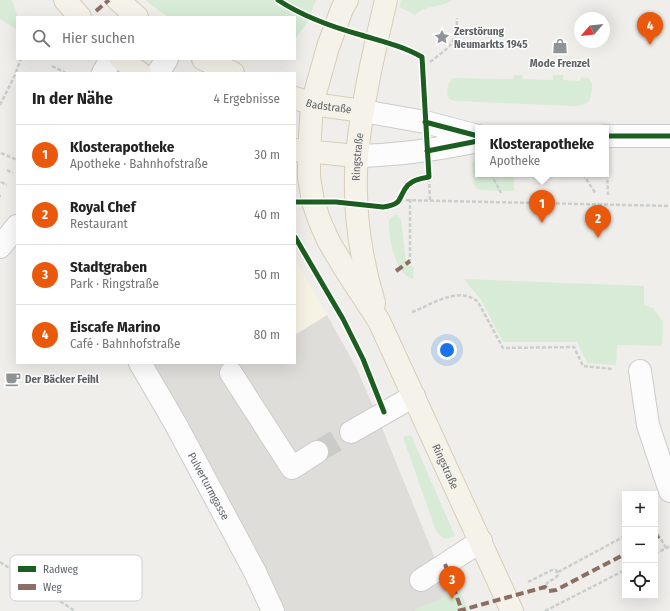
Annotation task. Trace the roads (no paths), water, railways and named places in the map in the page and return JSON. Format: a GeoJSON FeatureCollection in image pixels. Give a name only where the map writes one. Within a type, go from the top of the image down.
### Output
{"type":"FeatureCollection","features":[{"type":"Feature","properties":{"kind":"main road"},"geometry":{"type":"LineString","coordinates":[[65,0],[79,16]]}},
{"type":"Feature","properties":{"kind":"main road"},"geometry":{"type":"LineString","coordinates":[[118,0],[136,16]]}},
{"type":"Feature","properties":{"kind":"main road","name":"Ringstraße"},"geometry":{"type":"LineString","coordinates":[[347,0],[304,101],[302,151],[311,191],[320,222],[329,242],[379,321],[512,611]]}},
{"type":"Feature","properties":{"kind":"main road","name":"Ringstraße"},"geometry":{"type":"LineString","coordinates":[[379,321],[362,250],[357,204],[357,156],[363,111],[386,0]]}},
{"type":"Feature","properties":{"kind":"main road"},"geometry":{"type":"LineString","coordinates":[[122,60],[139,72]]}},
{"type":"Feature","properties":{"kind":"main road"},"geometry":{"type":"LineString","coordinates":[[205,60],[231,72]]}},
{"type":"Feature","properties":{"kind":"main road","name":"Badstraße"},"geometry":{"type":"LineString","coordinates":[[304,101],[363,111]]}},
{"type":"Feature","properties":{"kind":"main road"},"geometry":{"type":"LineString","coordinates":[[302,151],[357,156]]}},
{"type":"Feature","properties":{"kind":"street"},"geometry":{"type":"LineString","coordinates":[[104,72],[110,60]]}},
{"type":"Feature","properties":{"kind":"street"},"geometry":{"type":"LineString","coordinates":[[159,72],[166,60]]}},
{"type":"Feature","properties":{"kind":"street"},"geometry":{"type":"LineString","coordinates":[[363,111],[425,122],[475,135]]}},
{"type":"Feature","properties":{"kind":"street"},"geometry":{"type":"LineString","coordinates":[[609,136],[670,136]]}},
{"type":"Feature","properties":{"kind":"street"},"geometry":{"type":"LineString","coordinates":[[357,156],[388,156],[475,143]]}},
{"type":"Feature","properties":{"kind":"street","name":"Pulverturmgasse"},"geometry":{"type":"LineString","coordinates":[[141,364],[175,422],[255,572],[273,611]]}},
{"type":"Feature","properties":{"kind":"street"},"geometry":{"type":"LineString","coordinates":[[640,371],[648,425],[670,491]]}},
{"type":"Feature","properties":{"kind":"street"},"geometry":{"type":"LineString","coordinates":[[231,373],[292,468],[317,452]]}},
{"type":"Feature","properties":{"kind":"street"},"geometry":{"type":"LineString","coordinates":[[351,432],[414,396]]}},
{"type":"Feature","properties":{"kind":"street"},"geometry":{"type":"LineString","coordinates":[[421,580],[480,541]]}},
{"type":"Feature","properties":{"kind":"tunnel"},"geometry":{"type":"LineString","coordinates":[[317,452],[351,432]]}},
{"type":"Feature","properties":{"kind":"place","name":"Zerstörung Neumarkts 1945"},"geometry":{"type":"Point","coordinates":[442,37]}},
{"type":"Feature","properties":{"kind":"place","name":"Eiscafe Marino"},"geometry":{"type":"Point","coordinates":[650,45]}},
{"type":"Feature","properties":{"kind":"place","name":"Mode Frenzel"},"geometry":{"type":"Point","coordinates":[560,46]}},
{"type":"Feature","properties":{"kind":"place","name":"Klosterapotheke"},"geometry":{"type":"Point","coordinates":[542,223]}},
{"type":"Feature","properties":{"kind":"place","name":"Royal Chef"},"geometry":{"type":"Point","coordinates":[598,238]}},
{"type":"Feature","properties":{"kind":"place","name":"Der Bäcker Feihl"},"geometry":{"type":"Point","coordinates":[13,379]}},
{"type":"Feature","properties":{"kind":"place","name":"Stadtgraben"},"geometry":{"type":"Point","coordinates":[452,599]}}]}
